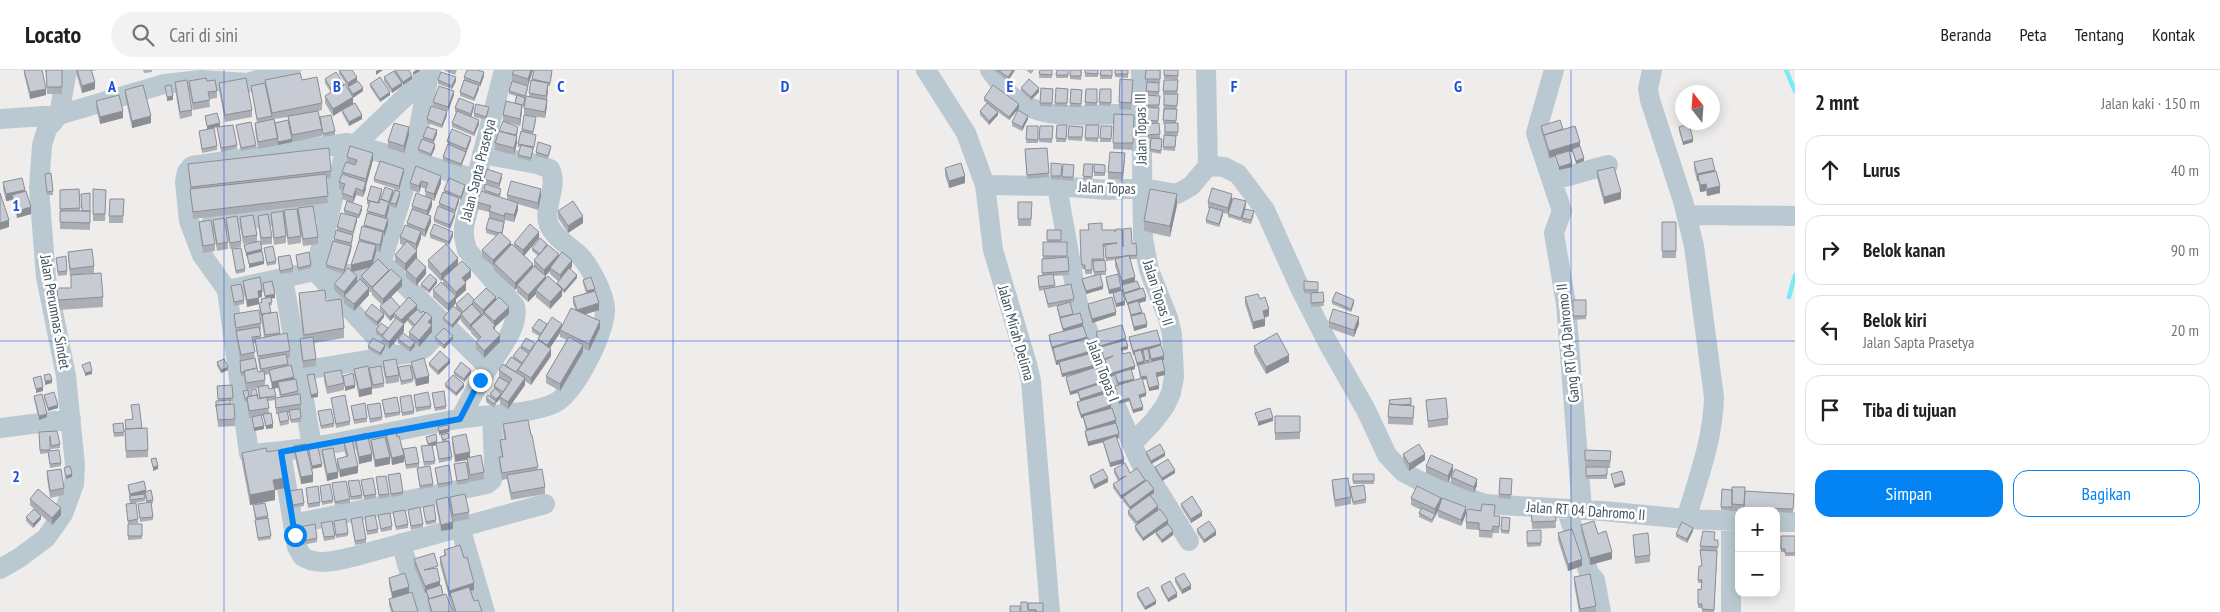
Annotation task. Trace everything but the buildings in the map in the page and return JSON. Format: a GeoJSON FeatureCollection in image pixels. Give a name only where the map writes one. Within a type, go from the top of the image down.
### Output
{"type":"FeatureCollection","features":[{"type":"Feature","properties":{"kind":"street"},"geometry":{"type":"LineString","coordinates":[[59,115],[67,70]]}},
{"type":"Feature","properties":{"kind":"street"},"geometry":{"type":"LineString","coordinates":[[0,119],[59,115],[201,75],[246,84],[291,70]]}},
{"type":"Feature","properties":{"kind":"street","name":"Jalan Sapta Prasetya"},"geometry":{"type":"LineString","coordinates":[[460,419],[488,367],[509,335],[516,313],[515,306],[467,250],[464,226],[504,70]]}},
{"type":"Feature","properties":{"kind":"street","name":"Jalan Mirah Delima"},"geometry":{"type":"LineString","coordinates":[[926,70],[966,133],[985,185],[993,250],[1031,381],[1050,612]]}},
{"type":"Feature","properties":{"kind":"street"},"geometry":{"type":"LineString","coordinates":[[990,70],[1003,88],[1021,103],[1040,110],[1058,114],[1084,115],[1140,113]]}},
{"type":"Feature","properties":{"kind":"street","name":"Jalan Topas III"},"geometry":{"type":"LineString","coordinates":[[1140,70],[1143,188]]}},
{"type":"Feature","properties":{"kind":"street"},"geometry":{"type":"LineString","coordinates":[[1206,70],[1208,161]]}},
{"type":"Feature","properties":{"kind":"street","name":"Gang RT 04 Dahromo II"},"geometry":{"type":"LineString","coordinates":[[1554,70],[1536,133],[1562,212],[1554,233],[1566,304],[1574,509],[1589,573],[1594,580],[1601,612]]}},
{"type":"Feature","properties":{"kind":"street"},"geometry":{"type":"LineString","coordinates":[[315,271],[330,209],[351,144],[431,72]]}},
{"type":"Feature","properties":{"kind":"street"},"geometry":{"type":"LineString","coordinates":[[226,290],[315,271],[359,275],[368,272],[382,261],[413,160],[431,72]]}},
{"type":"Feature","properties":{"kind":"street"},"geometry":{"type":"LineString","coordinates":[[1648,73],[1650,100],[1687,215],[1694,246],[1714,397],[1714,421],[1686,519]]}},
{"type":"Feature","properties":{"kind":"street","name":"Jalan Perumnas Sindet"},"geometry":{"type":"LineString","coordinates":[[0,568],[19,558],[46,538],[63,514],[74,484],[71,419],[66,376],[46,277],[39,188],[42,145],[52,121],[59,115]]}},
{"type":"Feature","properties":{"kind":"street"},"geometry":{"type":"LineString","coordinates":[[476,179],[351,144],[192,166],[187,172],[185,182],[191,227],[202,255],[226,290],[250,454],[281,452],[547,405],[560,400],[570,389],[593,350],[604,318],[605,305],[586,263],[548,224],[553,180],[550,170],[537,164],[482,154]]}},
{"type":"Feature","properties":{"kind":"street","name":"Jalan Topas"},"geometry":{"type":"LineString","coordinates":[[985,185],[1057,186],[1108,190],[1143,188],[1176,194],[1191,186],[1208,161]]}},
{"type":"Feature","properties":{"kind":"street","name":"Jalan RT 04 Dahromo II"},"geometry":{"type":"LineString","coordinates":[[1208,161],[1238,174],[1265,210],[1300,288],[1328,343],[1366,410],[1387,455],[1403,472],[1420,481],[1485,504],[1735,521]]}},
{"type":"Feature","properties":{"kind":"street"},"geometry":{"type":"LineString","coordinates":[[1553,180],[1608,165]]}},
{"type":"Feature","properties":{"kind":"street","name":"Jalan Topas I"},"geometry":{"type":"LineString","coordinates":[[1057,186],[1078,304],[1113,399],[1139,460],[1189,542]]}},
{"type":"Feature","properties":{"kind":"street","name":"Jalan Topas II"},"geometry":{"type":"LineString","coordinates":[[1132,444],[1165,406],[1171,393],[1174,377],[1172,334],[1145,254],[1143,188]]}},
{"type":"Feature","properties":{"kind":"street"},"geometry":{"type":"LineString","coordinates":[[191,227],[330,209]]}},
{"type":"Feature","properties":{"kind":"street"},"geometry":{"type":"LineString","coordinates":[[1687,215],[1795,216]]}},
{"type":"Feature","properties":{"kind":"street"},"geometry":{"type":"LineString","coordinates":[[382,261],[488,367]]}},
{"type":"Feature","properties":{"kind":"street"},"geometry":{"type":"LineString","coordinates":[[315,271],[392,356]]}},
{"type":"Feature","properties":{"kind":"street"},"geometry":{"type":"LineString","coordinates":[[283,278],[312,446]]}},
{"type":"Feature","properties":{"kind":"street"},"geometry":{"type":"LineString","coordinates":[[299,371],[417,352],[424,348],[446,326]]}},
{"type":"Feature","properties":{"kind":"street"},"geometry":{"type":"LineString","coordinates":[[293,524],[487,484],[492,480],[494,465],[492,414]]}},
{"type":"Feature","properties":{"kind":"street"},"geometry":{"type":"LineString","coordinates":[[0,428],[71,419]]}},
{"type":"Feature","properties":{"kind":"street"},"geometry":{"type":"LineString","coordinates":[[281,452],[299,552],[306,559],[315,562],[334,561],[545,504]]}},
{"type":"Feature","properties":{"kind":"street"},"geometry":{"type":"LineString","coordinates":[[1731,612],[1735,521]]}},
{"type":"Feature","properties":{"kind":"street"},"geometry":{"type":"LineString","coordinates":[[1780,522],[1795,522]]}},
{"type":"Feature","properties":{"kind":"street"},"geometry":{"type":"LineString","coordinates":[[460,527],[485,612]]}},
{"type":"Feature","properties":{"kind":"street"},"geometry":{"type":"LineString","coordinates":[[401,543],[420,612]]}},
{"type":"Feature","properties":{"kind":"waterway"},"geometry":{"type":"LineString","coordinates":[[1786,70],[1795,91]]}},
{"type":"Feature","properties":{"kind":"waterway"},"geometry":{"type":"LineString","coordinates":[[1789,297],[1795,275]]}},
{"type":"Feature","properties":{"kind":"route"},"geometry":{"type":"LineString","coordinates":[[295,535],[281,452],[460,419],[480,380]]}}]}
